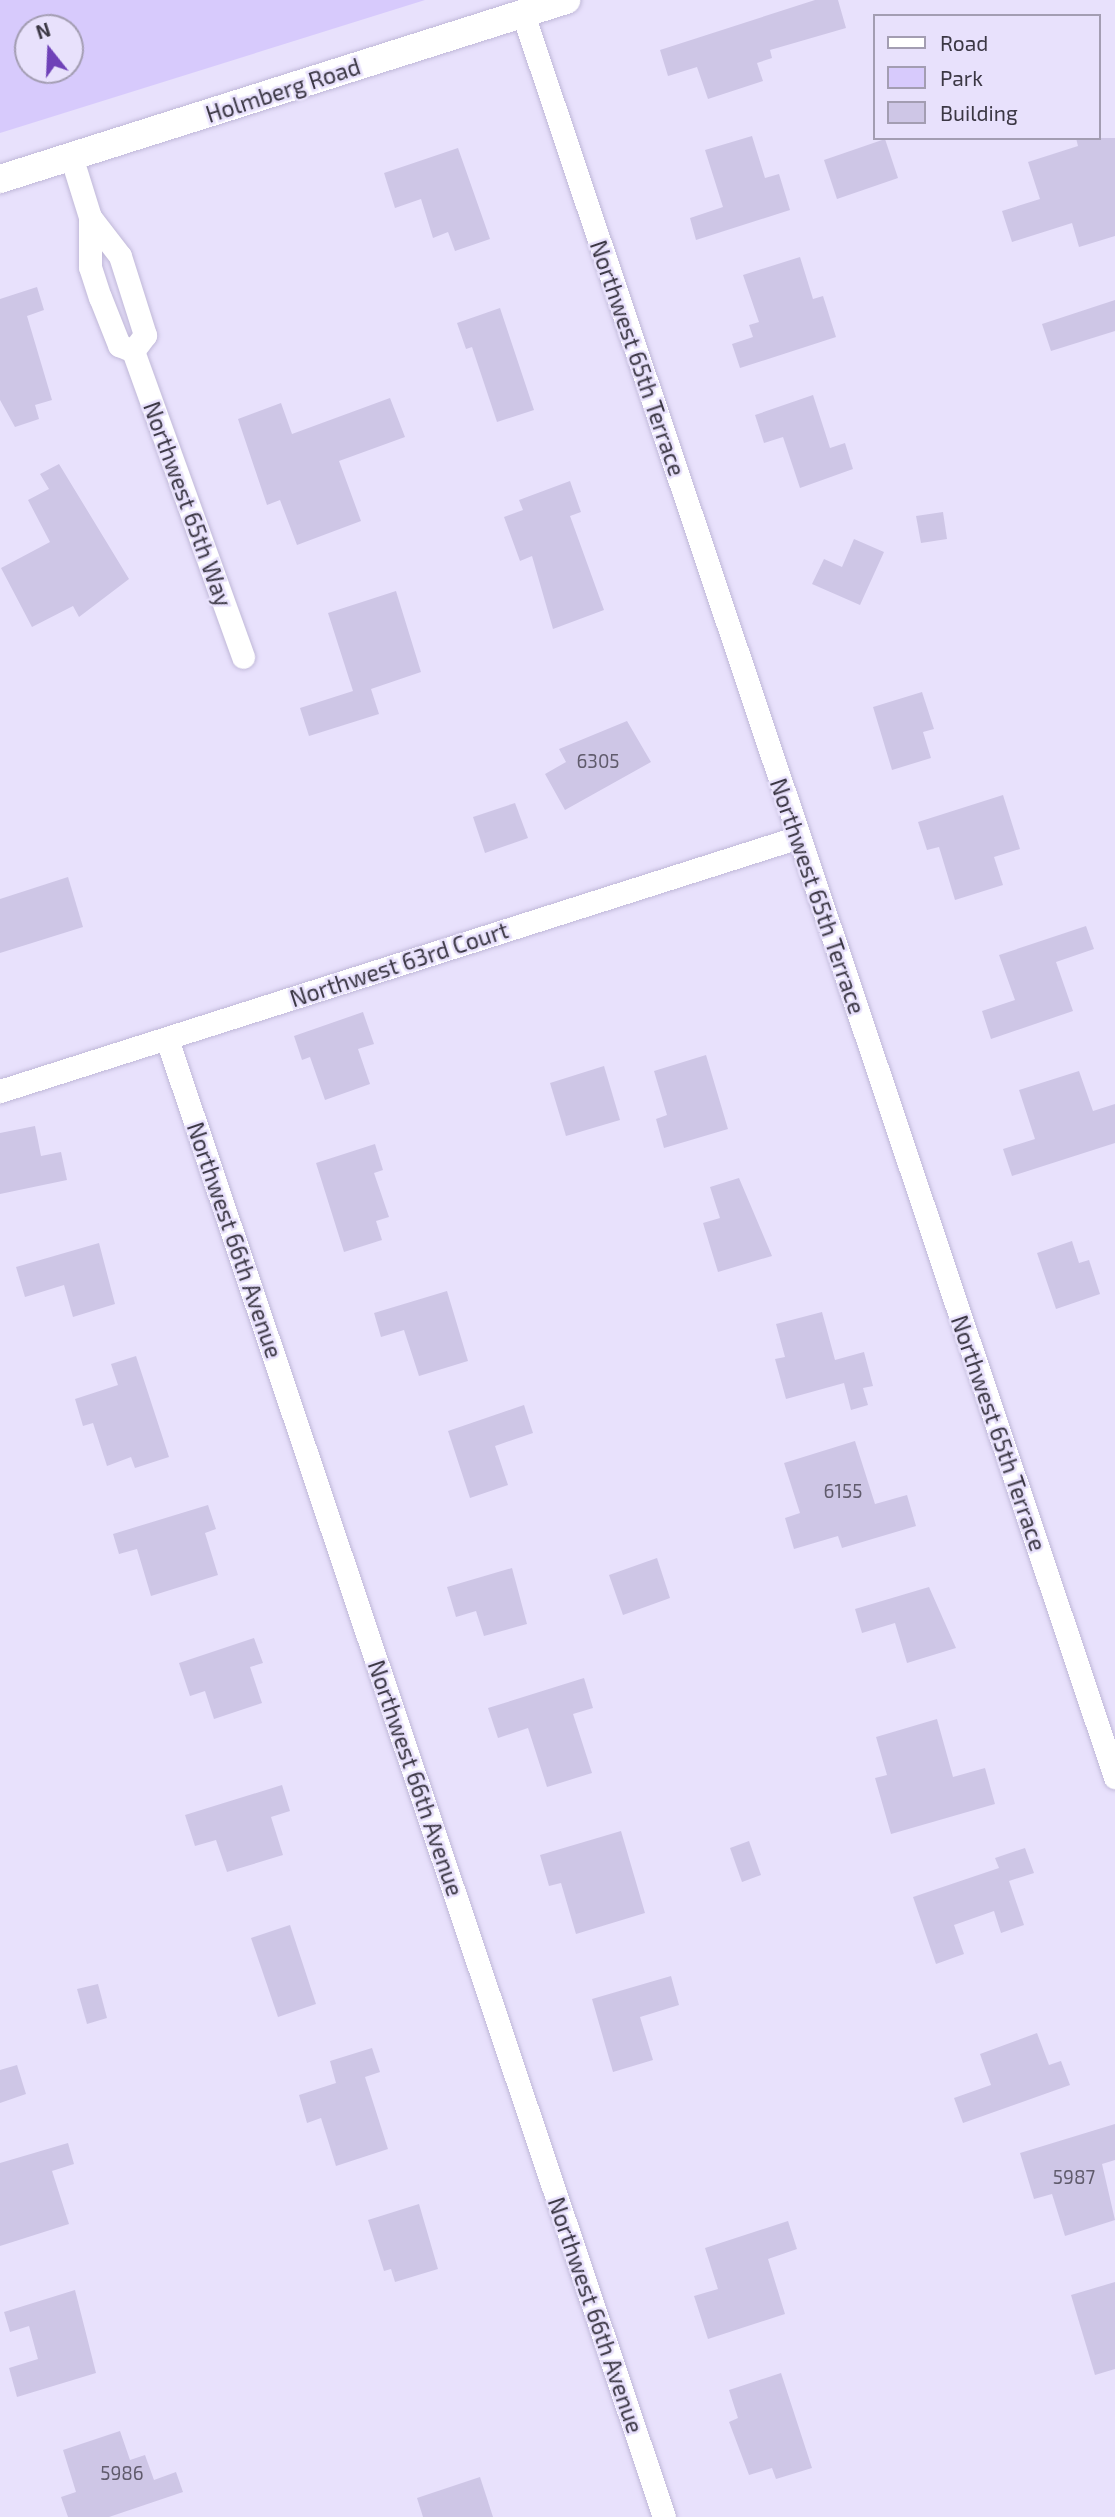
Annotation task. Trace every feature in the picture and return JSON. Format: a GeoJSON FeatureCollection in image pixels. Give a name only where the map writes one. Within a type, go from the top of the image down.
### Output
{"type":"FeatureCollection","features":[{"type":"Feature","properties":{"kind":"street","name":"Holmberg Road"},"geometry":{"type":"LineString","coordinates":[[0,179],[566,0]]}},
{"type":"Feature","properties":{"kind":"street","name":"Northwest 65th Terrace"},"geometry":{"type":"LineString","coordinates":[[523,14],[1115,1777]]}},
{"type":"Feature","properties":{"kind":"street","name":"Northwest 65th Way"},"geometry":{"type":"LineString","coordinates":[[71,156],[90,217],[94,278],[119,345],[133,351],[243,657]]}},
{"type":"Feature","properties":{"kind":"street","name":"Northwest 65th Way"},"geometry":{"type":"LineString","coordinates":[[90,217],[120,256],[145,335],[133,351]]}},
{"type":"Feature","properties":{"kind":"street","name":"Northwest 63rd Court"},"geometry":{"type":"LineString","coordinates":[[0,1091],[799,837]]}},
{"type":"Feature","properties":{"kind":"street","name":"Northwest 66th Avenue"},"geometry":{"type":"LineString","coordinates":[[167,1039],[664,2517]]}},
{"type":"Feature","properties":{"kind":"green space"},"geometry":{"type":"Polygon","coordinates":[[[0,0],[425,0],[0,133],[0,0]]]}},
{"type":"Feature","properties":{"kind":"building"},"geometry":{"type":"Polygon","coordinates":[[[815,0],[838,0],[846,28],[770,50],[772,58],[757,63],[763,81],[708,99],[697,67],[668,76],[660,50],[815,0]]]}},
{"type":"Feature","properties":{"kind":"building"},"geometry":{"type":"Polygon","coordinates":[[[752,136],[765,178],[779,174],[790,210],[696,240],[690,218],[723,207],[705,150],[752,136]]]}},
{"type":"Feature","properties":{"kind":"building"},"geometry":{"type":"Polygon","coordinates":[[[1115,138],[1115,236],[1079,247],[1072,223],[1012,242],[1002,211],[1040,199],[1028,162],[1078,146],[1076,140],[1115,138]]]}},
{"type":"Feature","properties":{"kind":"building"},"geometry":{"type":"Polygon","coordinates":[[[885,140],[898,178],[837,199],[824,160],[885,140]]]}},
{"type":"Feature","properties":{"kind":"building"},"geometry":{"type":"Polygon","coordinates":[[[458,148],[490,239],[455,251],[448,232],[433,238],[421,199],[395,208],[384,173],[458,148]]]}},
{"type":"Feature","properties":{"kind":"building"},"geometry":{"type":"Polygon","coordinates":[[[800,257],[813,299],[823,296],[836,337],[740,368],[732,344],[753,337],[749,325],[759,322],[743,275],[800,257]]]}},
{"type":"Feature","properties":{"kind":"building"},"geometry":{"type":"Polygon","coordinates":[[[37,287],[44,310],[27,316],[52,400],[35,405],[39,419],[15,427],[0,400],[0,299],[37,287]]]}},
{"type":"Feature","properties":{"kind":"building"},"geometry":{"type":"Polygon","coordinates":[[[1115,300],[1115,331],[1051,351],[1042,324],[1115,300]]]}},
{"type":"Feature","properties":{"kind":"building"},"geometry":{"type":"Polygon","coordinates":[[[500,308],[534,410],[497,422],[472,347],[466,349],[457,323],[500,308]]]}},
{"type":"Feature","properties":{"kind":"building"},"geometry":{"type":"Polygon","coordinates":[[[813,395],[830,448],[845,443],[853,469],[800,488],[783,437],[764,443],[755,415],[813,395]]]}},
{"type":"Feature","properties":{"kind":"building"},"geometry":{"type":"Polygon","coordinates":[[[390,398],[405,437],[339,461],[361,521],[297,545],[280,500],[267,505],[238,419],[281,403],[292,434],[390,398]]]}},
{"type":"Feature","properties":{"kind":"building"},"geometry":{"type":"Polygon","coordinates":[[[59,464],[129,579],[79,617],[73,606],[32,627],[1,568],[50,542],[28,500],[49,489],[40,474],[59,464]]]}},
{"type":"Feature","properties":{"kind":"building"},"geometry":{"type":"Polygon","coordinates":[[[570,481],[581,512],[570,516],[604,610],[553,629],[532,556],[520,561],[504,517],[523,510],[519,500],[570,481]]]}},
{"type":"Feature","properties":{"kind":"building"},"geometry":{"type":"Polygon","coordinates":[[[943,512],[947,539],[921,543],[916,516],[943,512]]]}},
{"type":"Feature","properties":{"kind":"building"},"geometry":{"type":"Polygon","coordinates":[[[854,539],[884,552],[860,605],[812,584],[824,559],[842,567],[854,539]]]}},
{"type":"Feature","properties":{"kind":"building"},"geometry":{"type":"Polygon","coordinates":[[[396,591],[421,672],[371,689],[379,714],[309,736],[300,708],[353,691],[328,613],[396,591]]]}},
{"type":"Feature","properties":{"kind":"building"},"geometry":{"type":"Polygon","coordinates":[[[922,692],[934,729],[923,732],[931,758],[892,770],[873,707],[922,692]]]}},
{"type":"Feature","properties":{"kind":"building"},"geometry":{"type":"Polygon","coordinates":[[[627,721],[651,762],[565,810],[545,774],[566,762],[559,749],[627,721]]]}},
{"type":"Feature","properties":{"kind":"building"},"geometry":{"type":"Polygon","coordinates":[[[1003,795],[1020,849],[994,857],[1003,885],[955,900],[939,847],[927,850],[918,822],[1003,795]]]}},
{"type":"Feature","properties":{"kind":"building"},"geometry":{"type":"Polygon","coordinates":[[[515,803],[528,838],[485,853],[473,817],[515,803]]]}},
{"type":"Feature","properties":{"kind":"building"},"geometry":{"type":"Polygon","coordinates":[[[68,877],[83,927],[0,953],[0,899],[68,877]]]}},
{"type":"Feature","properties":{"kind":"building"},"geometry":{"type":"Polygon","coordinates":[[[1086,926],[1094,949],[1056,962],[1073,1011],[991,1039],[982,1011],[1015,1000],[999,955],[1086,926]]]}},
{"type":"Feature","properties":{"kind":"building"},"geometry":{"type":"Polygon","coordinates":[[[363,1012],[374,1044],[358,1049],[370,1084],[325,1100],[310,1057],[302,1060],[294,1036],[363,1012]]]}},
{"type":"Feature","properties":{"kind":"building"},"geometry":{"type":"Polygon","coordinates":[[[706,1055],[728,1129],[664,1148],[656,1119],[667,1115],[654,1071],[706,1055]]]}},
{"type":"Feature","properties":{"kind":"building"},"geometry":{"type":"Polygon","coordinates":[[[604,1066],[620,1120],[566,1136],[550,1083],[604,1066]]]}},
{"type":"Feature","properties":{"kind":"building"},"geometry":{"type":"Polygon","coordinates":[[[1079,1071],[1093,1111],[1115,1104],[1115,1143],[1012,1176],[1003,1149],[1035,1139],[1019,1090],[1079,1071]]]}},
{"type":"Feature","properties":{"kind":"building"},"geometry":{"type":"Polygon","coordinates":[[[35,1126],[41,1156],[61,1152],[67,1180],[0,1194],[0,1133],[35,1126]]]}},
{"type":"Feature","properties":{"kind":"building"},"geometry":{"type":"Polygon","coordinates":[[[375,1144],[383,1170],[374,1173],[389,1217],[376,1221],[382,1240],[344,1252],[316,1163],[375,1144]]]}},
{"type":"Feature","properties":{"kind":"building"},"geometry":{"type":"Polygon","coordinates":[[[739,1178],[772,1256],[718,1272],[703,1223],[720,1218],[710,1187],[739,1178]]]}},
{"type":"Feature","properties":{"kind":"building"},"geometry":{"type":"Polygon","coordinates":[[[1072,1241],[1079,1263],[1089,1260],[1100,1294],[1056,1309],[1037,1253],[1072,1241]]]}},
{"type":"Feature","properties":{"kind":"building"},"geometry":{"type":"Polygon","coordinates":[[[99,1243],[115,1304],[73,1317],[64,1285],[25,1297],[16,1267],[99,1243]]]}},
{"type":"Feature","properties":{"kind":"building"},"geometry":{"type":"Polygon","coordinates":[[[447,1291],[468,1361],[419,1376],[404,1330],[381,1337],[374,1313],[447,1291]]]}},
{"type":"Feature","properties":{"kind":"building"},"geometry":{"type":"Polygon","coordinates":[[[822,1312],[835,1360],[864,1352],[873,1386],[863,1388],[868,1405],[851,1410],[844,1383],[786,1399],[775,1359],[785,1357],[776,1324],[822,1312]]]}},
{"type":"Feature","properties":{"kind":"building"},"geometry":{"type":"Polygon","coordinates":[[[136,1356],[169,1457],[135,1468],[131,1457],[107,1466],[93,1423],[83,1426],[75,1399],[118,1385],[111,1364],[136,1356]]]}},
{"type":"Feature","properties":{"kind":"building"},"geometry":{"type":"Polygon","coordinates":[[[524,1405],[533,1433],[495,1446],[508,1485],[470,1498],[448,1431],[524,1405]]]}},
{"type":"Feature","properties":{"kind":"building"},"geometry":{"type":"Polygon","coordinates":[[[855,1441],[875,1504],[907,1495],[916,1526],[842,1548],[838,1536],[794,1549],[785,1518],[800,1513],[784,1463],[855,1441]]]}},
{"type":"Feature","properties":{"kind":"building"},"geometry":{"type":"Polygon","coordinates":[[[208,1505],[216,1529],[205,1533],[218,1575],[151,1596],[137,1549],[119,1554],[113,1534],[208,1505]]]}},
{"type":"Feature","properties":{"kind":"building"},"geometry":{"type":"Polygon","coordinates":[[[657,1558],[670,1598],[623,1615],[609,1575],[657,1558]]]}},
{"type":"Feature","properties":{"kind":"building"},"geometry":{"type":"Polygon","coordinates":[[[512,1568],[527,1624],[484,1636],[476,1611],[456,1617],[447,1587],[512,1568]]]}},
{"type":"Feature","properties":{"kind":"building"},"geometry":{"type":"Polygon","coordinates":[[[929,1587],[956,1648],[907,1663],[895,1623],[862,1633],[855,1609],[929,1587]]]}},
{"type":"Feature","properties":{"kind":"building"},"geometry":{"type":"Polygon","coordinates":[[[254,1638],[263,1663],[250,1667],[262,1703],[214,1719],[205,1691],[190,1696],[179,1663],[254,1638]]]}},
{"type":"Feature","properties":{"kind":"building"},"geometry":{"type":"Polygon","coordinates":[[[584,1678],[593,1708],[573,1714],[592,1773],[547,1787],[528,1728],[498,1738],[488,1708],[584,1678]]]}},
{"type":"Feature","properties":{"kind":"building"},"geometry":{"type":"Polygon","coordinates":[[[937,1719],[953,1777],[985,1768],[995,1804],[891,1834],[875,1778],[887,1775],[876,1737],[937,1719]]]}},
{"type":"Feature","properties":{"kind":"building"},"geometry":{"type":"Polygon","coordinates":[[[282,1785],[290,1811],[271,1817],[283,1855],[227,1872],[216,1840],[195,1846],[185,1815],[282,1785]]]}},
{"type":"Feature","properties":{"kind":"building"},"geometry":{"type":"Polygon","coordinates":[[[621,1831],[645,1913],[576,1934],[561,1883],[549,1886],[540,1855],[621,1831]]]}},
{"type":"Feature","properties":{"kind":"building"},"geometry":{"type":"Polygon","coordinates":[[[749,1841],[761,1875],[742,1882],[730,1848],[749,1841]]]}},
{"type":"Feature","properties":{"kind":"building"},"geometry":{"type":"Polygon","coordinates":[[[1025,1848],[1034,1873],[1009,1881],[1024,1925],[1001,1933],[994,1911],[954,1925],[964,1954],[936,1964],[913,1897],[999,1868],[995,1858],[1025,1848]]]}},
{"type":"Feature","properties":{"kind":"building"},"geometry":{"type":"Polygon","coordinates":[[[290,1925],[316,2004],[278,2017],[251,1938],[290,1925]]]}},
{"type":"Feature","properties":{"kind":"building"},"geometry":{"type":"Polygon","coordinates":[[[671,1976],[679,2005],[640,2017],[653,2060],[613,2072],[592,1999],[671,1976]]]}},
{"type":"Feature","properties":{"kind":"building"},"geometry":{"type":"Polygon","coordinates":[[[98,1984],[107,2018],[87,2024],[77,1989],[98,1984]]]}},
{"type":"Feature","properties":{"kind":"building"},"geometry":{"type":"Polygon","coordinates":[[[1037,2033],[1049,2065],[1061,2061],[1070,2085],[963,2123],[954,2098],[991,2085],[980,2054],[1037,2033]]]}},
{"type":"Feature","properties":{"kind":"building"},"geometry":{"type":"Polygon","coordinates":[[[372,2048],[380,2072],[365,2077],[388,2149],[336,2166],[321,2118],[307,2123],[299,2095],[336,2083],[330,2061],[372,2048]]]}},
{"type":"Feature","properties":{"kind":"building"},"geometry":{"type":"Polygon","coordinates":[[[17,2065],[26,2094],[0,2103],[0,2070],[17,2065]]]}},
{"type":"Feature","properties":{"kind":"building"},"geometry":{"type":"Polygon","coordinates":[[[1115,2124],[1115,2160],[1102,2164],[1115,2220],[1065,2236],[1052,2194],[1034,2199],[1020,2153],[1115,2124]]]}},
{"type":"Feature","properties":{"kind":"building"},"geometry":{"type":"Polygon","coordinates":[[[68,2143],[74,2164],[52,2171],[69,2224],[0,2246],[0,2163],[68,2143]]]}},
{"type":"Feature","properties":{"kind":"building"},"geometry":{"type":"Polygon","coordinates":[[[419,2204],[438,2269],[395,2282],[391,2269],[384,2271],[368,2220],[419,2204]]]}},
{"type":"Feature","properties":{"kind":"building"},"geometry":{"type":"Polygon","coordinates":[[[788,2221],[797,2249],[768,2259],[785,2314],[708,2339],[694,2296],[718,2289],[705,2248],[788,2221]]]}},
{"type":"Feature","properties":{"kind":"building"},"geometry":{"type":"Polygon","coordinates":[[[1115,2282],[1115,2369],[1095,2375],[1071,2295],[1115,2282]]]}},
{"type":"Feature","properties":{"kind":"building"},"geometry":{"type":"Polygon","coordinates":[[[75,2290],[96,2373],[17,2397],[9,2368],[38,2359],[29,2326],[10,2332],[4,2312],[75,2290]]]}},
{"type":"Feature","properties":{"kind":"building"},"geometry":{"type":"Polygon","coordinates":[[[781,2373],[812,2468],[776,2479],[772,2468],[749,2475],[729,2422],[738,2418],[729,2390],[781,2373]]]}},
{"type":"Feature","properties":{"kind":"building"},"geometry":{"type":"Polygon","coordinates":[[[120,2431],[130,2460],[145,2455],[154,2480],[176,2472],[183,2492],[109,2517],[68,2517],[61,2497],[76,2492],[63,2450],[120,2431]]]}},
{"type":"Feature","properties":{"kind":"building"},"geometry":{"type":"Polygon","coordinates":[[[480,2477],[493,2517],[423,2517],[417,2498],[480,2477]]]}}]}
